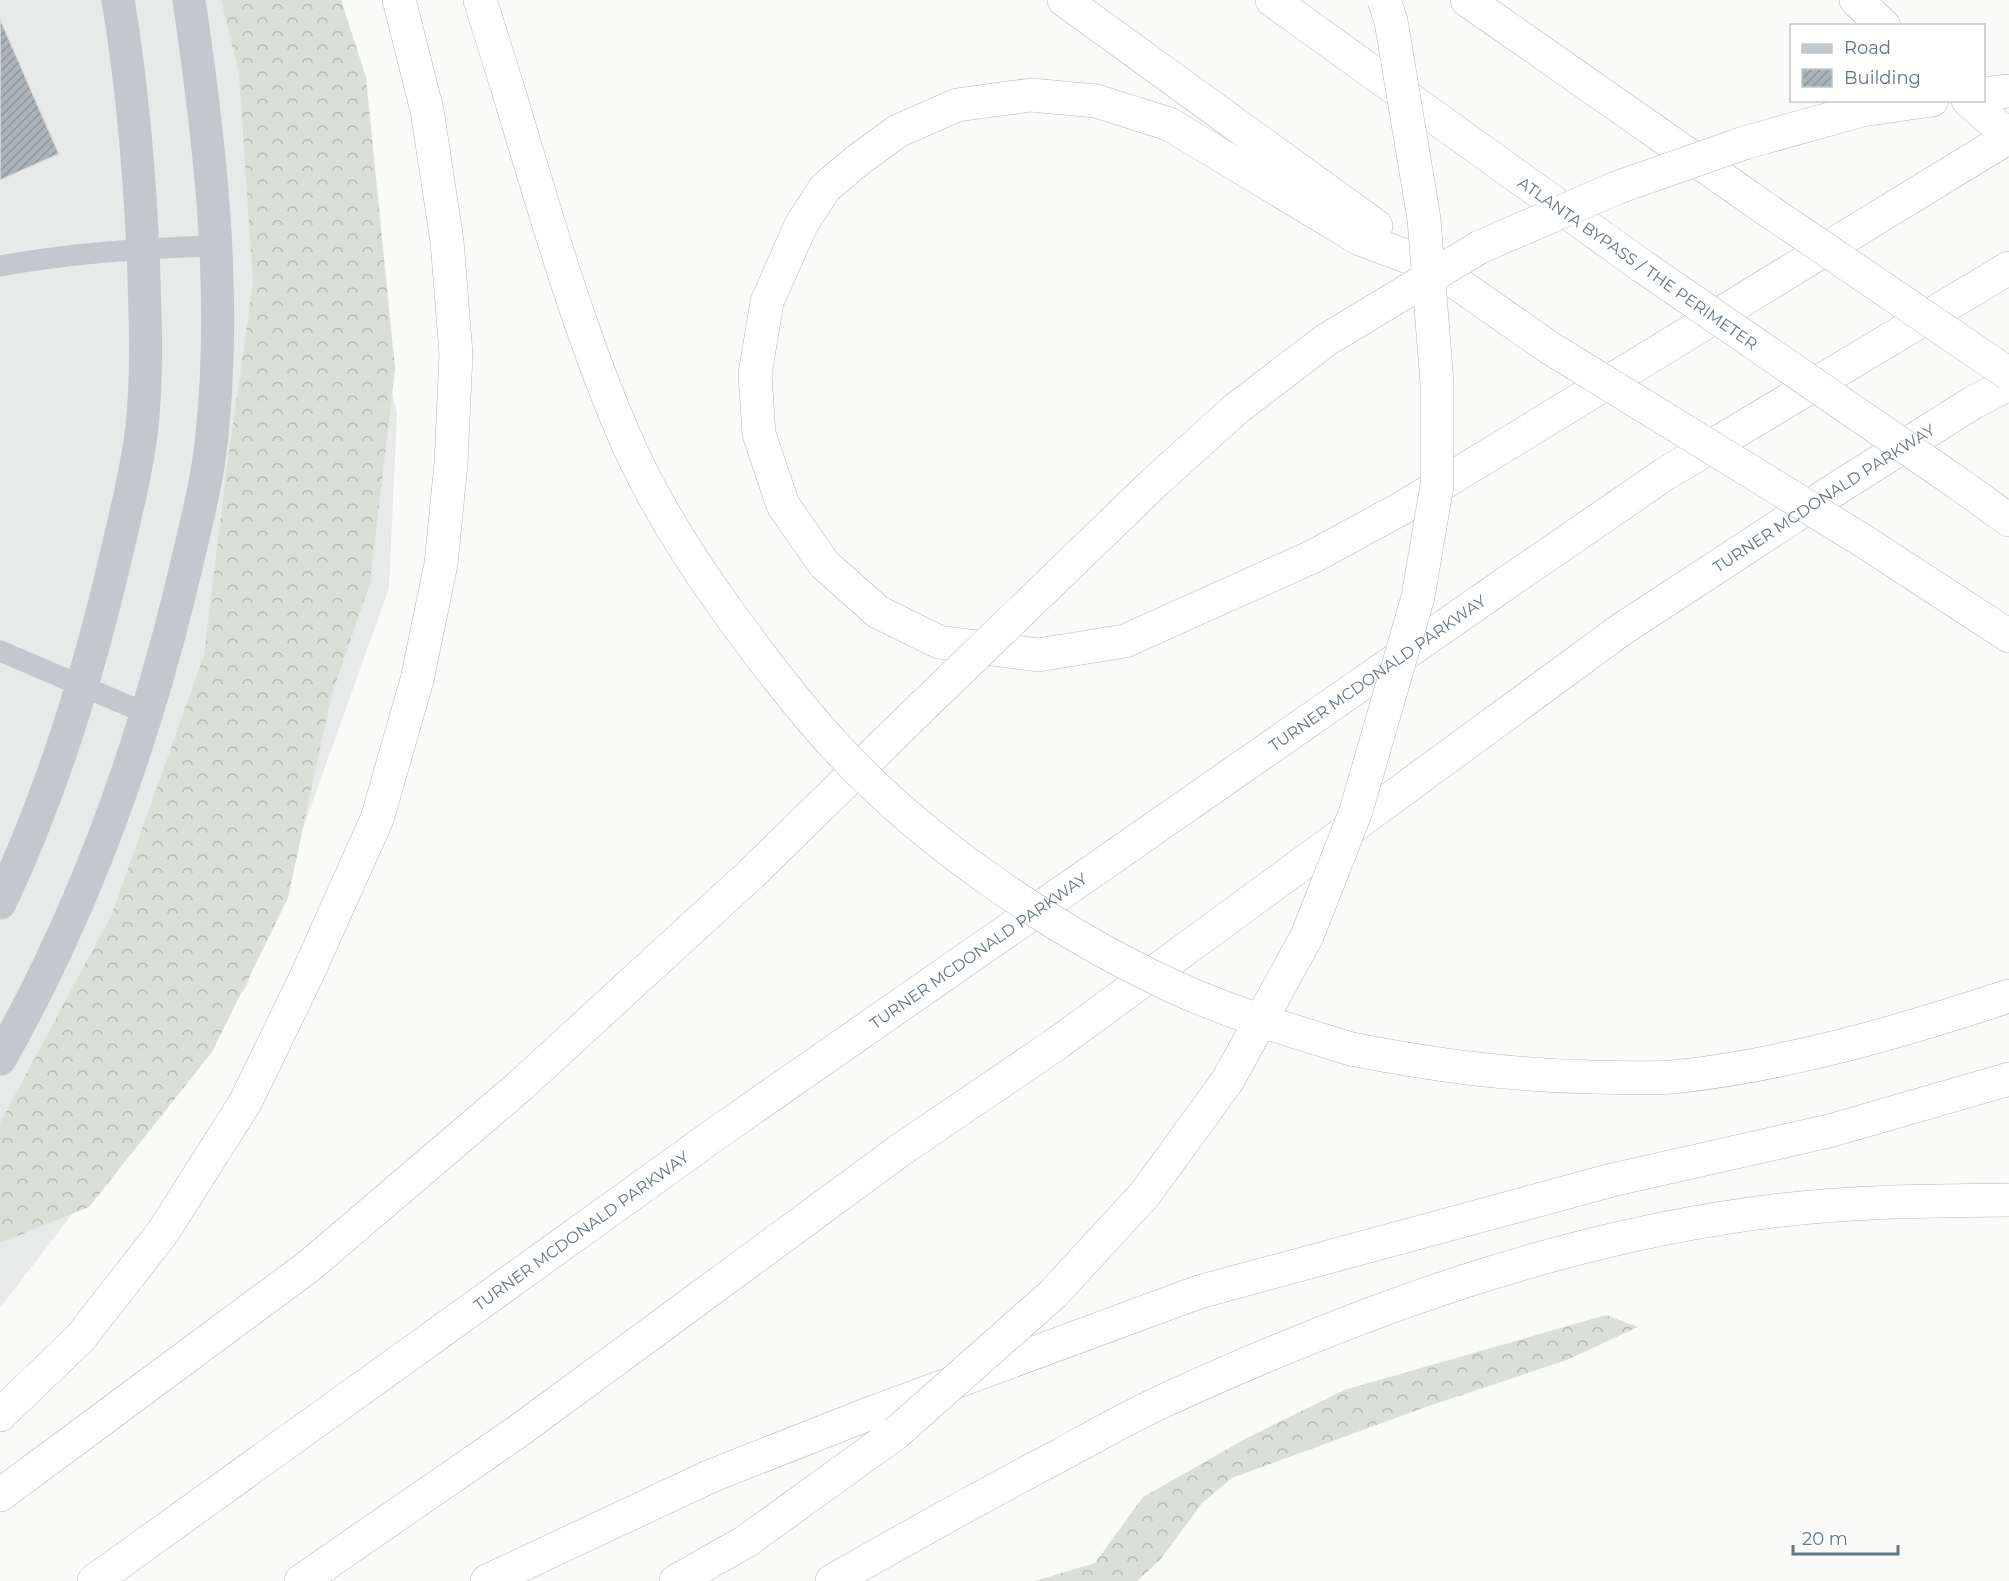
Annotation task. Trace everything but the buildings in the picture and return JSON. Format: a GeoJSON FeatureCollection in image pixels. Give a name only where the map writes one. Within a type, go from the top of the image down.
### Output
{"type":"FeatureCollection","features":[{"type":"Feature","properties":{"kind":"highway"},"geometry":{"type":"LineString","coordinates":[[0,1415],[81,1337],[163,1232],[246,1101],[308,975],[377,819],[417,680],[441,564],[451,464],[456,354],[447,241],[427,110],[399,0]]}},
{"type":"Feature","properties":{"kind":"highway"},"geometry":{"type":"LineString","coordinates":[[480,0],[571,297],[621,430],[680,545],[756,650],[837,748],[918,824],[1062,928],[1170,985],[1237,1014],[1351,1049],[1443,1067],[1524,1076],[1671,1077],[1807,1054],[1945,1017],[2009,996]]}},
{"type":"Feature","properties":{"kind":"highway"},"geometry":{"type":"LineString","coordinates":[[1064,0],[1430,265],[1550,348],[1865,542],[2009,636]]}},
{"type":"Feature","properties":{"kind":"highway","name":"ATLANTA BYPASS / THE PERIMETER"},"geometry":{"type":"LineString","coordinates":[[1272,0],[1642,266],[2009,520]]}},
{"type":"Feature","properties":{"kind":"highway"},"geometry":{"type":"LineString","coordinates":[[676,1581],[746,1542],[896,1433],[1053,1294],[1145,1194],[1228,1080],[1307,936],[1356,810],[1418,597],[1437,485],[1437,384],[1424,219],[1391,21],[1384,0]]}},
{"type":"Feature","properties":{"kind":"highway"},"geometry":{"type":"LineString","coordinates":[[1467,0],[1767,210],[2009,374]]}},
{"type":"Feature","properties":{"kind":"highway"},"geometry":{"type":"LineString","coordinates":[[1856,0],[1882,24]]}},
{"type":"Feature","properties":{"kind":"highway"},"geometry":{"type":"LineString","coordinates":[[1985,93],[2009,92]]}},
{"type":"Feature","properties":{"kind":"highway"},"geometry":{"type":"LineString","coordinates":[[1430,265],[1360,239],[1169,124],[1096,101],[1031,95],[957,105],[898,131],[858,160],[825,188],[801,225],[767,302],[755,374],[759,434],[783,506],[824,564],[878,612],[939,642],[1038,655],[1125,641],[1314,556],[1404,507],[2009,137],[1970,102]]}},
{"type":"Feature","properties":{"kind":"highway"},"geometry":{"type":"LineString","coordinates":[[0,1495],[309,1266],[520,1086],[751,874],[1155,482],[1238,408],[1326,340],[1480,247],[1616,188],[1744,143],[1862,110],[1918,102]]}},
{"type":"Feature","properties":{"kind":"highway","name":"TURNER MCDONALD PARKWAY"},"geometry":{"type":"LineString","coordinates":[[94,1581],[760,1103],[1504,584],[1665,474],[1880,348],[2009,268]]}},
{"type":"Feature","properties":{"kind":"highway","name":"TURNER MCDONALD PARKWAY"},"geometry":{"type":"LineString","coordinates":[[301,1581],[517,1432],[889,1158],[1059,1042],[1622,629],[1839,487],[1974,402],[2009,384]]}},
{"type":"Feature","properties":{"kind":"highway"},"geometry":{"type":"LineString","coordinates":[[487,1581],[711,1476],[863,1416],[1199,1292],[1612,1180],[1829,1131],[2009,1079]]}},
{"type":"Feature","properties":{"kind":"highway"},"geometry":{"type":"LineString","coordinates":[[832,1581],[964,1506],[1156,1404],[1327,1330],[1493,1271],[1655,1231],[1783,1210],[1929,1201],[2009,1200]]}},
{"type":"Feature","properties":{"kind":"street"},"geometry":{"type":"LineString","coordinates":[[0,903],[44,797],[83,684],[126,511],[141,428],[147,343],[140,184],[126,46],[118,0]]}},
{"type":"Feature","properties":{"kind":"street"},"geometry":{"type":"LineString","coordinates":[[0,1059],[24,1017],[69,923],[110,822],[157,686],[196,525],[212,437],[218,344],[214,246],[204,99],[189,0]]}},
{"type":"Feature","properties":{"kind":"lane"},"geometry":{"type":"LineString","coordinates":[[0,266],[55,256],[143,248],[214,246]]}},
{"type":"Feature","properties":{"kind":"lane"},"geometry":{"type":"LineString","coordinates":[[0,651],[83,684],[147,714]]}},
{"type":"Feature","properties":{"kind":"shaded area"},"geometry":{"type":"Polygon","coordinates":[[[0,0],[309,0],[368,287],[397,413],[389,588],[246,988],[0,1308],[0,0]]]}},
{"type":"Feature","properties":{"kind":"green space"},"geometry":{"type":"Polygon","coordinates":[[[221,0],[341,0],[366,77],[395,369],[370,583],[331,697],[288,898],[212,1052],[89,1207],[0,1243],[0,1123],[112,914],[204,655],[227,466],[253,283],[239,73],[221,0]]]}},
{"type":"Feature","properties":{"kind":"green space"},"geometry":{"type":"Polygon","coordinates":[[[1606,1315],[1638,1327],[1567,1360],[1423,1408],[1232,1478],[1202,1503],[1160,1560],[1137,1581],[1035,1581],[1095,1563],[1143,1497],[1247,1438],[1344,1390],[1606,1315]]]}}]}
